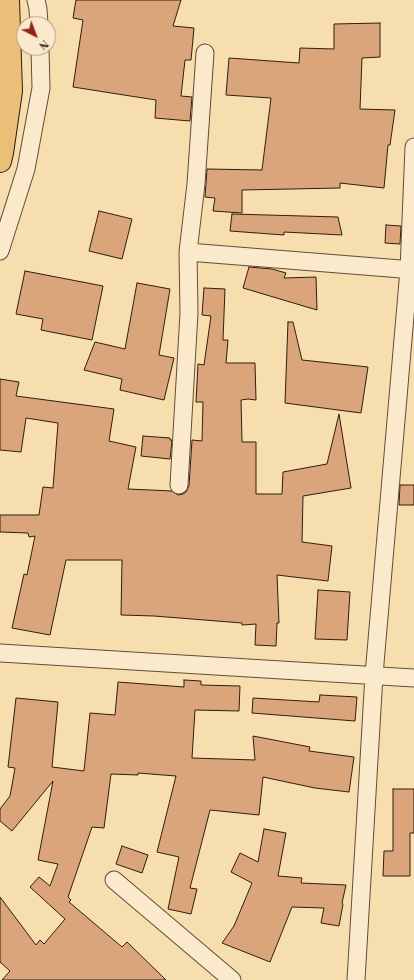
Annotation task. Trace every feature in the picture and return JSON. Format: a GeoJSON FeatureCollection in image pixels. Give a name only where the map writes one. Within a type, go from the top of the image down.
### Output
{"type":"FeatureCollection","features":[{"type":"Feature","properties":{"kind":"main road"},"geometry":{"type":"LineString","coordinates":[[0,161],[11,90],[8,0]]}},
{"type":"Feature","properties":{"kind":"street"},"geometry":{"type":"LineString","coordinates":[[36,0],[38,16]]}},
{"type":"Feature","properties":{"kind":"street"},"geometry":{"type":"LineString","coordinates":[[179,485],[189,313],[188,252],[196,184],[205,53]]}},
{"type":"Feature","properties":{"kind":"street"},"geometry":{"type":"LineString","coordinates":[[0,252],[26,169],[41,88],[40,56]]}},
{"type":"Feature","properties":{"kind":"street"},"geometry":{"type":"LineString","coordinates":[[356,980],[374,675],[412,270],[414,147]]}},
{"type":"Feature","properties":{"kind":"street"},"geometry":{"type":"LineString","coordinates":[[188,252],[412,270]]}},
{"type":"Feature","properties":{"kind":"street"},"geometry":{"type":"LineString","coordinates":[[0,653],[414,678]]}},
{"type":"Feature","properties":{"kind":"street"},"geometry":{"type":"LineString","coordinates":[[114,880],[232,980]]}},
{"type":"Feature","properties":{"kind":"building"},"geometry":{"type":"Polygon","coordinates":[[[76,0],[181,0],[173,26],[194,28],[191,60],[185,60],[181,96],[192,97],[190,121],[155,118],[156,100],[73,87],[83,20],[73,18],[76,0]]]}},
{"type":"Feature","properties":{"kind":"building"},"geometry":{"type":"Polygon","coordinates":[[[380,23],[380,57],[362,58],[360,109],[395,110],[390,145],[388,145],[384,188],[340,183],[340,188],[242,190],[242,213],[213,211],[215,198],[205,197],[207,169],[262,170],[271,98],[226,95],[229,58],[299,63],[300,48],[334,49],[334,24],[380,23]]]}},
{"type":"Feature","properties":{"kind":"building"},"geometry":{"type":"Polygon","coordinates":[[[99,211],[132,219],[122,259],[89,251],[99,211]]]}},
{"type":"Feature","properties":{"kind":"building"},"geometry":{"type":"Polygon","coordinates":[[[232,214],[338,217],[342,235],[284,232],[284,235],[230,231],[232,214]]]}},
{"type":"Feature","properties":{"kind":"building"},"geometry":{"type":"Polygon","coordinates":[[[386,225],[401,226],[400,244],[385,243],[386,225]]]}},
{"type":"Feature","properties":{"kind":"building"},"geometry":{"type":"Polygon","coordinates":[[[249,267],[272,269],[286,273],[284,278],[316,277],[317,310],[243,288],[249,267]]]}},
{"type":"Feature","properties":{"kind":"building"},"geometry":{"type":"Polygon","coordinates":[[[25,271],[103,286],[92,340],[41,330],[43,319],[16,314],[25,271]]]}},
{"type":"Feature","properties":{"kind":"building"},"geometry":{"type":"Polygon","coordinates":[[[137,283],[170,289],[159,355],[174,358],[164,400],[120,390],[122,379],[84,370],[95,342],[125,349],[137,283]]]}},
{"type":"Feature","properties":{"kind":"building"},"geometry":{"type":"Polygon","coordinates":[[[204,288],[225,289],[223,340],[228,340],[226,363],[255,363],[256,400],[241,400],[242,442],[256,442],[256,494],[282,494],[283,472],[327,464],[339,414],[351,488],[303,496],[302,542],[332,546],[328,581],[277,575],[279,623],[277,623],[276,646],[255,645],[256,624],[242,625],[242,623],[121,615],[122,560],[66,560],[50,635],[12,628],[24,574],[27,575],[35,536],[29,537],[28,533],[0,532],[0,515],[39,515],[43,487],[53,488],[58,423],[26,418],[21,452],[0,450],[0,379],[19,382],[16,396],[114,409],[109,441],[136,447],[128,489],[172,491],[178,495],[183,494],[189,486],[192,440],[202,441],[203,402],[196,402],[198,364],[204,365],[211,316],[202,315],[204,288]]]}},
{"type":"Feature","properties":{"kind":"building"},"geometry":{"type":"Polygon","coordinates":[[[288,322],[293,322],[302,360],[368,367],[361,413],[285,403],[288,322]]]}},
{"type":"Feature","properties":{"kind":"building"},"geometry":{"type":"Polygon","coordinates":[[[143,436],[170,438],[170,440],[172,440],[170,459],[141,456],[143,436]]]}},
{"type":"Feature","properties":{"kind":"building"},"geometry":{"type":"Polygon","coordinates":[[[400,485],[414,485],[414,505],[399,505],[400,485]]]}},
{"type":"Feature","properties":{"kind":"building"},"geometry":{"type":"Polygon","coordinates":[[[318,590],[350,592],[347,640],[315,639],[318,590]]]}},
{"type":"Feature","properties":{"kind":"building"},"geometry":{"type":"Polygon","coordinates":[[[184,680],[201,681],[201,685],[240,686],[239,711],[195,710],[192,758],[255,760],[253,736],[310,747],[309,751],[354,757],[349,792],[315,788],[263,777],[259,815],[210,810],[190,888],[197,889],[191,914],[168,909],[179,857],[157,852],[176,776],[138,773],[138,775],[111,774],[104,828],[92,827],[68,897],[71,900],[69,902],[122,947],[127,942],[166,980],[2,980],[10,971],[0,962],[0,897],[36,945],[40,940],[44,944],[65,919],[30,887],[39,877],[50,886],[58,864],[38,860],[53,781],[12,831],[0,821],[0,809],[10,796],[15,768],[8,767],[16,698],[58,702],[52,767],[84,771],[90,713],[115,715],[118,682],[184,687],[184,680]]]}},
{"type":"Feature","properties":{"kind":"building"},"geometry":{"type":"Polygon","coordinates":[[[320,695],[357,697],[355,721],[252,713],[253,698],[319,702],[320,695]]]}},
{"type":"Feature","properties":{"kind":"building"},"geometry":{"type":"Polygon","coordinates":[[[393,789],[414,789],[414,833],[410,833],[410,876],[383,876],[384,851],[393,851],[393,789]]]}},
{"type":"Feature","properties":{"kind":"building"},"geometry":{"type":"Polygon","coordinates":[[[264,829],[286,833],[278,876],[302,878],[301,883],[346,885],[339,926],[321,923],[324,908],[292,907],[270,962],[222,943],[234,926],[252,883],[231,872],[240,853],[258,862],[264,829]]]}},
{"type":"Feature","properties":{"kind":"building"},"geometry":{"type":"Polygon","coordinates":[[[122,846],[148,855],[142,873],[116,864],[122,846]]]}}]}
